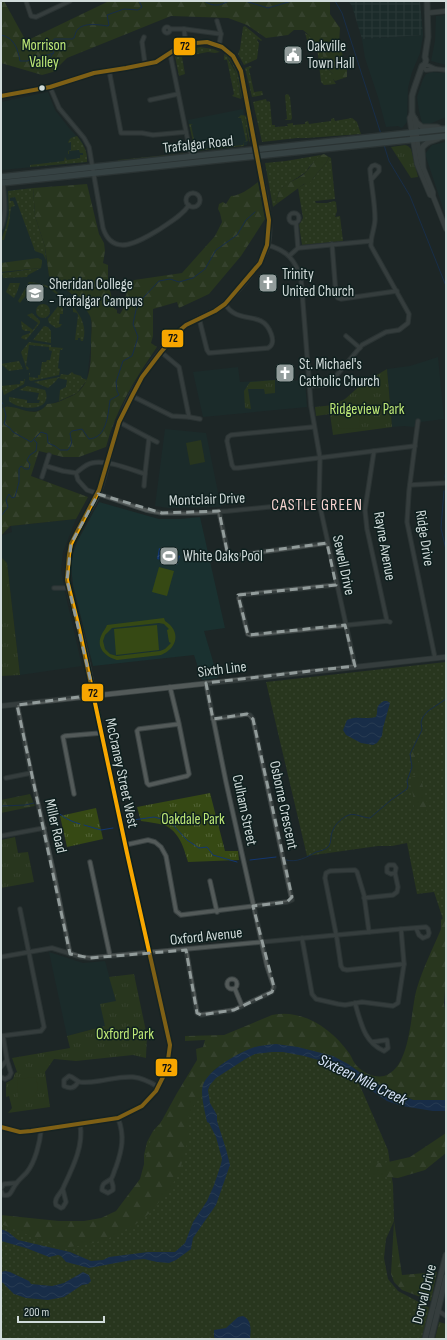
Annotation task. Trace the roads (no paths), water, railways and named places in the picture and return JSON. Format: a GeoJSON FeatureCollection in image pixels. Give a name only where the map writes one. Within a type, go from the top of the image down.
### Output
{"type":"FeatureCollection","features":[{"type":"Feature","properties":{"kind":"main road"},"geometry":{"type":"LineString","coordinates":[[415,140],[412,94],[422,66],[420,64],[422,59],[425,57],[428,38],[427,1]]}},
{"type":"Feature","properties":{"kind":"main road"},"geometry":{"type":"LineString","coordinates":[[413,116],[422,127],[437,127],[444,129]]}},
{"type":"Feature","properties":{"kind":"main road","name":"Trafalgar Road"},"geometry":{"type":"LineString","coordinates":[[2,180],[256,153],[444,129]]}},
{"type":"Feature","properties":{"kind":"main road"},"geometry":{"type":"LineString","coordinates":[[423,167],[422,148],[426,143],[444,136]]}},
{"type":"Feature","properties":{"kind":"main road","name":"Trafalgar Road"},"geometry":{"type":"LineString","coordinates":[[92,170],[191,156],[378,144],[444,136]]}},
{"type":"Feature","properties":{"kind":"main road","name":"Dorval Drive"},"geometry":{"type":"LineString","coordinates":[[431,1339],[435,1309],[446,1255]]}},
{"type":"Feature","properties":{"kind":"main road","name":"Dorval Drive"},"geometry":{"type":"LineString","coordinates":[[425,1339],[446,1276]]}},
{"type":"Feature","properties":{"kind":"street"},"geometry":{"type":"LineString","coordinates":[[26,1],[31,16],[36,17],[70,1]]}},
{"type":"Feature","properties":{"kind":"street"},"geometry":{"type":"LineString","coordinates":[[427,13],[446,11]]}},
{"type":"Feature","properties":{"kind":"street"},"geometry":{"type":"LineString","coordinates":[[217,21],[221,34],[219,46]]}},
{"type":"Feature","properties":{"kind":"street"},"geometry":{"type":"LineString","coordinates":[[170,29],[184,29],[221,34]]}},
{"type":"Feature","properties":{"kind":"street"},"geometry":{"type":"LineString","coordinates":[[184,29],[186,45]]}},
{"type":"Feature","properties":{"kind":"street"},"geometry":{"type":"LineString","coordinates":[[144,36],[142,42],[145,64]]}},
{"type":"Feature","properties":{"kind":"street"},"geometry":{"type":"LineString","coordinates":[[1,96],[50,87],[94,72],[156,62],[186,45],[202,42],[219,46],[233,56],[240,68],[269,220],[267,245],[260,263],[225,304],[180,330],[161,352],[132,396],[119,422],[98,494],[71,544],[67,580],[94,695]]}},
{"type":"Feature","properties":{"kind":"street"},"geometry":{"type":"LineString","coordinates":[[170,54],[191,156]]}},
{"type":"Feature","properties":{"kind":"street"},"geometry":{"type":"LineString","coordinates":[[422,66],[426,70],[446,70]]}},
{"type":"Feature","properties":{"kind":"street"},"geometry":{"type":"LineString","coordinates":[[109,70],[121,133],[142,133],[153,135],[186,132]]}},
{"type":"Feature","properties":{"kind":"street"},"geometry":{"type":"LineString","coordinates":[[50,87],[59,108],[87,142],[91,154],[92,170],[103,228],[108,238],[119,245],[141,241],[180,216],[189,205]]}},
{"type":"Feature","properties":{"kind":"street"},"geometry":{"type":"LineString","coordinates":[[150,100],[178,94]]}},
{"type":"Feature","properties":{"kind":"street"},"geometry":{"type":"LineString","coordinates":[[415,140],[423,167],[433,192],[433,196],[446,229]]}},
{"type":"Feature","properties":{"kind":"street"},"geometry":{"type":"LineString","coordinates":[[415,140],[421,173],[430,195],[433,196]]}},
{"type":"Feature","properties":{"kind":"street"},"geometry":{"type":"LineString","coordinates":[[1,228],[5,211],[2,180]]}},
{"type":"Feature","properties":{"kind":"street"},"geometry":{"type":"LineString","coordinates":[[310,386],[320,386],[332,382],[360,348],[386,332],[399,330],[408,323],[409,314],[371,246],[375,219],[371,180]]}},
{"type":"Feature","properties":{"kind":"street"},"geometry":{"type":"LineString","coordinates":[[296,223],[298,248]]}},
{"type":"Feature","properties":{"kind":"street"},"geometry":{"type":"LineString","coordinates":[[289,256],[298,248],[371,241]]}},
{"type":"Feature","properties":{"kind":"street"},"geometry":{"type":"LineString","coordinates":[[332,244],[336,295],[338,298],[341,299],[397,291]]}},
{"type":"Feature","properties":{"kind":"street","name":"Sewell Drive"},"geometry":{"type":"LineString","coordinates":[[267,245],[272,246],[289,256],[297,265],[301,278],[314,427],[320,458],[319,502],[355,666]]}},
{"type":"Feature","properties":{"kind":"street"},"geometry":{"type":"LineString","coordinates":[[200,318],[209,353],[268,348],[271,346],[270,331],[266,324],[261,321],[234,313],[225,304]]}},
{"type":"Feature","properties":{"kind":"street"},"geometry":{"type":"LineString","coordinates":[[346,336],[360,348]]}},
{"type":"Feature","properties":{"kind":"street"},"geometry":{"type":"LineString","coordinates":[[161,352],[180,367],[189,417]]}},
{"type":"Feature","properties":{"kind":"street"},"geometry":{"type":"LineString","coordinates":[[132,396],[172,416],[200,419]]}},
{"type":"Feature","properties":{"kind":"street","name":"Ridge Drive"},"geometry":{"type":"LineString","coordinates":[[418,421],[407,522],[435,658]]}},
{"type":"Feature","properties":{"kind":"street"},"geometry":{"type":"LineString","coordinates":[[119,422],[157,442]]}},
{"type":"Feature","properties":{"kind":"street"},"geometry":{"type":"LineString","coordinates":[[314,427],[231,435],[228,437],[227,441],[232,464],[234,468],[238,468],[415,446]]}},
{"type":"Feature","properties":{"kind":"street"},"geometry":{"type":"LineString","coordinates":[[144,486],[149,438]]}},
{"type":"Feature","properties":{"kind":"street","name":"Rayne Avenue"},"geometry":{"type":"LineString","coordinates":[[336,585],[241,595],[239,598],[248,634],[388,621],[367,529],[365,510],[374,450]]}},
{"type":"Feature","properties":{"kind":"street"},"geometry":{"type":"LineString","coordinates":[[42,477],[49,455]]}},
{"type":"Feature","properties":{"kind":"street"},"geometry":{"type":"LineString","coordinates":[[46,466],[76,473],[92,463],[98,462],[145,474]]}},
{"type":"Feature","properties":{"kind":"street","name":"Montclair Drive"},"geometry":{"type":"LineString","coordinates":[[76,473],[81,486],[87,490],[146,510],[162,513],[228,511],[319,502]]}},
{"type":"Feature","properties":{"kind":"street"},"geometry":{"type":"LineString","coordinates":[[410,485],[446,483]]}},
{"type":"Feature","properties":{"kind":"street"},"geometry":{"type":"LineString","coordinates":[[219,511],[228,553],[231,556],[327,543]]}},
{"type":"Feature","properties":{"kind":"street"},"geometry":{"type":"LineString","coordinates":[[54,588],[69,588]]}},
{"type":"Feature","properties":{"kind":"street","name":"Sixth Line"},"geometry":{"type":"LineString","coordinates":[[1,706],[446,656]]}},
{"type":"Feature","properties":{"kind":"street","name":"Culham Street"},"geometry":{"type":"LineString","coordinates":[[206,683],[267,966],[274,987],[272,992],[242,1006]]}},
{"type":"Feature","properties":{"kind":"street"},"geometry":{"type":"LineString","coordinates":[[170,687],[179,724],[189,774],[188,776],[149,785],[147,783],[137,731],[139,729],[179,724]]}},
{"type":"Feature","properties":{"kind":"street","name":"McCraney Street West"},"geometry":{"type":"LineString","coordinates":[[1,1127],[20,1132],[118,1118],[142,1106],[158,1087],[167,1067],[170,1045],[125,844],[94,695]]}},
{"type":"Feature","properties":{"kind":"street","name":"Miller Road"},"geometry":{"type":"LineString","coordinates":[[17,705],[30,773],[44,828],[70,954]]}},
{"type":"Feature","properties":{"kind":"street","name":"Osborne Crescent"},"geometry":{"type":"LineString","coordinates":[[213,719],[247,714],[253,719],[292,900],[288,902],[254,906]]}},
{"type":"Feature","properties":{"kind":"street"},"geometry":{"type":"LineString","coordinates":[[74,794],[63,737],[101,732]]}},
{"type":"Feature","properties":{"kind":"street"},"geometry":{"type":"LineString","coordinates":[[6,778],[30,773]]}},
{"type":"Feature","properties":{"kind":"street"},"geometry":{"type":"LineString","coordinates":[[1,836],[44,828]]}},
{"type":"Feature","properties":{"kind":"street"},"geometry":{"type":"LineString","coordinates":[[125,844],[148,840],[155,842],[161,847],[166,856],[176,911],[181,915],[217,912],[254,906]]}},
{"type":"Feature","properties":{"kind":"street"},"geometry":{"type":"LineString","coordinates":[[90,862],[110,956]]}},
{"type":"Feature","properties":{"kind":"street"},"geometry":{"type":"LineString","coordinates":[[369,932],[364,898],[357,872],[355,870],[330,871],[326,874],[325,878],[340,963],[343,969],[347,970],[404,964]]}},
{"type":"Feature","properties":{"kind":"street"},"geometry":{"type":"LineString","coordinates":[[364,898],[393,895],[397,892],[398,887],[395,873]]}},
{"type":"Feature","properties":{"kind":"street"},"geometry":{"type":"LineString","coordinates":[[210,881],[217,912]]}},
{"type":"Feature","properties":{"kind":"street"},"geometry":{"type":"LineString","coordinates":[[1,1077],[5,1079],[9,1077],[11,1073],[2,1036],[42,1031],[44,1027],[20,910]]}},
{"type":"Feature","properties":{"kind":"street","name":"Oxford Avenue"},"geometry":{"type":"LineString","coordinates":[[1,957],[52,948],[81,958],[90,958],[416,928]]}},
{"type":"Feature","properties":{"kind":"street"},"geometry":{"type":"LineString","coordinates":[[302,938],[312,994],[316,999],[338,1004],[370,1002],[396,1006],[398,1003],[404,964],[401,929]]}},
{"type":"Feature","properties":{"kind":"street"},"geometry":{"type":"LineString","coordinates":[[186,950],[197,1013],[201,1015],[234,1010],[242,1006],[235,989]]}},
{"type":"Feature","properties":{"kind":"street"},"geometry":{"type":"LineString","coordinates":[[355,1003],[364,1032],[372,1042]]}},
{"type":"Feature","properties":{"kind":"street"},"geometry":{"type":"LineString","coordinates":[[1,1067],[7,1060]]}},
{"type":"Feature","properties":{"kind":"street"},"geometry":{"type":"LineString","coordinates":[[78,1082],[134,1076],[151,1082],[158,1087]]}},
{"type":"Feature","properties":{"kind":"street"},"geometry":{"type":"LineString","coordinates":[[111,1179],[121,1153],[122,1137],[118,1118]]}},
{"type":"Feature","properties":{"kind":"street"},"geometry":{"type":"LineString","coordinates":[[63,1190],[66,1202],[65,1206],[60,1208],[56,1205],[55,1199],[63,1190],[79,1149],[81,1137],[80,1124]]}},
{"type":"Feature","properties":{"kind":"street"},"geometry":{"type":"LineString","coordinates":[[1,1191],[3,1195],[8,1196],[11,1194],[16,1183],[28,1172],[40,1142],[41,1130]]}},
{"type":"Feature","properties":{"kind":"street"},"geometry":{"type":"LineString","coordinates":[[1,1188],[4,1184],[16,1183]]}},
{"type":"Feature","properties":{"kind":"street"},"geometry":{"type":"LineString","coordinates":[[435,1309],[446,1316]]}},
{"type":"Feature","properties":{"kind":"water","name":"White Oaks Pool"},"geometry":{"type":"Polygon","coordinates":[[[159,548],[180,556],[177,565],[157,559],[159,548]]]}},
{"type":"Feature","properties":{"kind":"water"},"geometry":{"type":"Polygon","coordinates":[[[384,701],[390,703],[382,736],[377,743],[373,745],[361,743],[346,735],[343,730],[347,720],[354,718],[376,717],[378,707],[384,701]]]}},
{"type":"Feature","properties":{"kind":"water","name":"Sixteen Mile Creek"},"geometry":{"type":"Polygon","coordinates":[[[276,1044],[298,1047],[333,1056],[348,1064],[375,1083],[413,1100],[446,1100],[446,1111],[433,1111],[402,1106],[387,1101],[344,1072],[322,1061],[283,1052],[255,1054],[216,1078],[208,1090],[210,1103],[217,1115],[217,1121],[230,1165],[216,1205],[193,1238],[191,1249],[176,1260],[169,1263],[144,1259],[89,1268],[66,1262],[61,1256],[58,1255],[49,1257],[26,1248],[1,1241],[1,1229],[8,1232],[18,1240],[70,1252],[91,1261],[148,1252],[175,1252],[185,1243],[193,1222],[207,1201],[214,1185],[222,1159],[216,1137],[209,1123],[207,1122],[202,1098],[203,1085],[206,1079],[217,1068],[246,1050],[264,1045],[276,1044]]]}},
{"type":"Feature","properties":{"kind":"water"},"geometry":{"type":"Polygon","coordinates":[[[5,1271],[29,1281],[31,1284],[52,1286],[64,1283],[83,1272],[89,1275],[91,1281],[64,1297],[48,1300],[26,1298],[14,1294],[1,1282],[1,1272],[5,1271]]]}},
{"type":"Feature","properties":{"kind":"water"},"geometry":{"type":"Polygon","coordinates":[[[243,1316],[248,1320],[251,1329],[250,1339],[216,1339],[214,1337],[214,1330],[226,1328],[238,1317],[243,1316]]]}},
{"type":"Feature","properties":{"kind":"waterway"},"geometry":{"type":"LineString","coordinates":[[1,35],[9,38],[15,44],[20,61],[27,61],[54,53],[51,46],[54,39],[72,39],[74,38],[78,29],[85,25],[93,24],[108,26],[107,15],[124,9],[138,10],[142,7],[139,1]]}},
{"type":"Feature","properties":{"kind":"waterway"},"geometry":{"type":"LineString","coordinates":[[204,1],[216,5],[229,1]]}},
{"type":"Feature","properties":{"kind":"waterway"},"geometry":{"type":"LineString","coordinates":[[245,1],[268,8],[292,1]]}},
{"type":"Feature","properties":{"kind":"waterway"},"geometry":{"type":"LineString","coordinates":[[335,1],[342,13],[381,134]]}},
{"type":"Feature","properties":{"kind":"waterway"},"geometry":{"type":"LineString","coordinates":[[44,68],[53,53]]}},
{"type":"Feature","properties":{"kind":"waterway"},"geometry":{"type":"LineString","coordinates":[[384,145],[389,161],[410,196],[446,286]]}},
{"type":"Feature","properties":{"kind":"waterway"},"geometry":{"type":"LineString","coordinates":[[4,408],[6,416],[4,424],[13,432],[31,442],[41,432],[47,434],[48,443],[60,450],[68,450],[72,443],[70,433],[72,431],[82,429],[89,439],[95,438],[100,434],[106,424],[110,400],[119,395],[116,382],[123,361],[132,356],[135,347],[138,337],[133,324],[136,310],[143,298],[159,281],[170,279],[179,282],[193,278],[205,269],[216,250],[237,235],[246,220],[255,212]]}},
{"type":"Feature","properties":{"kind":"waterway"},"geometry":{"type":"LineString","coordinates":[[1,516],[8,507],[6,500],[9,494],[12,498],[15,497],[19,482],[19,469],[21,466],[25,469],[29,469],[30,464],[27,460],[30,455],[36,451],[37,443],[34,440]]}},
{"type":"Feature","properties":{"kind":"waterway"},"geometry":{"type":"LineString","coordinates":[[445,477],[446,470]]}},
{"type":"Feature","properties":{"kind":"waterway"},"geometry":{"type":"LineString","coordinates":[[444,491],[441,528],[446,550]]}},
{"type":"Feature","properties":{"kind":"waterway"},"geometry":{"type":"LineString","coordinates":[[286,860],[298,860],[325,849],[330,843],[334,828],[342,819],[351,815],[370,818],[391,800],[407,789],[407,781],[412,767],[410,754],[422,730],[421,722],[423,717],[428,711],[446,699]]}},
{"type":"Feature","properties":{"kind":"waterway"},"geometry":{"type":"LineString","coordinates":[[45,801],[51,802],[59,814],[80,824]]}},
{"type":"Feature","properties":{"kind":"waterway"},"geometry":{"type":"LineString","coordinates":[[1,806],[34,803]]}},
{"type":"Feature","properties":{"kind":"waterway"},"geometry":{"type":"LineString","coordinates":[[126,821],[154,817],[162,819],[170,822],[187,840],[199,848],[207,847],[213,855],[237,862]]}},
{"type":"Feature","properties":{"kind":"waterway"},"geometry":{"type":"LineString","coordinates":[[84,825],[101,830],[113,828]]}},
{"type":"Feature","properties":{"kind":"waterway"},"geometry":{"type":"LineString","coordinates":[[250,860],[276,857]]}},
{"type":"Feature","properties":{"kind":"place","name":"Oakville Town Hall"},"geometry":{"type":"Point","coordinates":[293,55]}},
{"type":"Feature","properties":{"kind":"place","name":"Trinity United Church"},"geometry":{"type":"Point","coordinates":[268,283]}},
{"type":"Feature","properties":{"kind":"place","name":"Sheridan College - Trafalgar Campus"},"geometry":{"type":"Point","coordinates":[35,293]}},
{"type":"Feature","properties":{"kind":"place","name":"St. Michael's Catholic Church"},"geometry":{"type":"Point","coordinates":[285,373]}},
{"type":"Feature","properties":{"kind":"place","name":"White Oaks Pool"},"geometry":{"type":"Point","coordinates":[169,556]}},
{"type":"Feature","properties":{"kind":"district","name":"CASTLE GREEN"},"geometry":{"type":"Point","coordinates":[317,504]}},
{"type":"Feature","properties":{"kind":"park label","name":"Morrison Valley"},"geometry":{"type":"Point","coordinates":[44,54]}},
{"type":"Feature","properties":{"kind":"park label","name":"Ridgeview Park"},"geometry":{"type":"Point","coordinates":[367,409]}},
{"type":"Feature","properties":{"kind":"park label","name":"Oakdale Park"},"geometry":{"type":"Point","coordinates":[193,819]}},
{"type":"Feature","properties":{"kind":"park label","name":"Oxford Park"},"geometry":{"type":"Point","coordinates":[125,1034]}}]}
